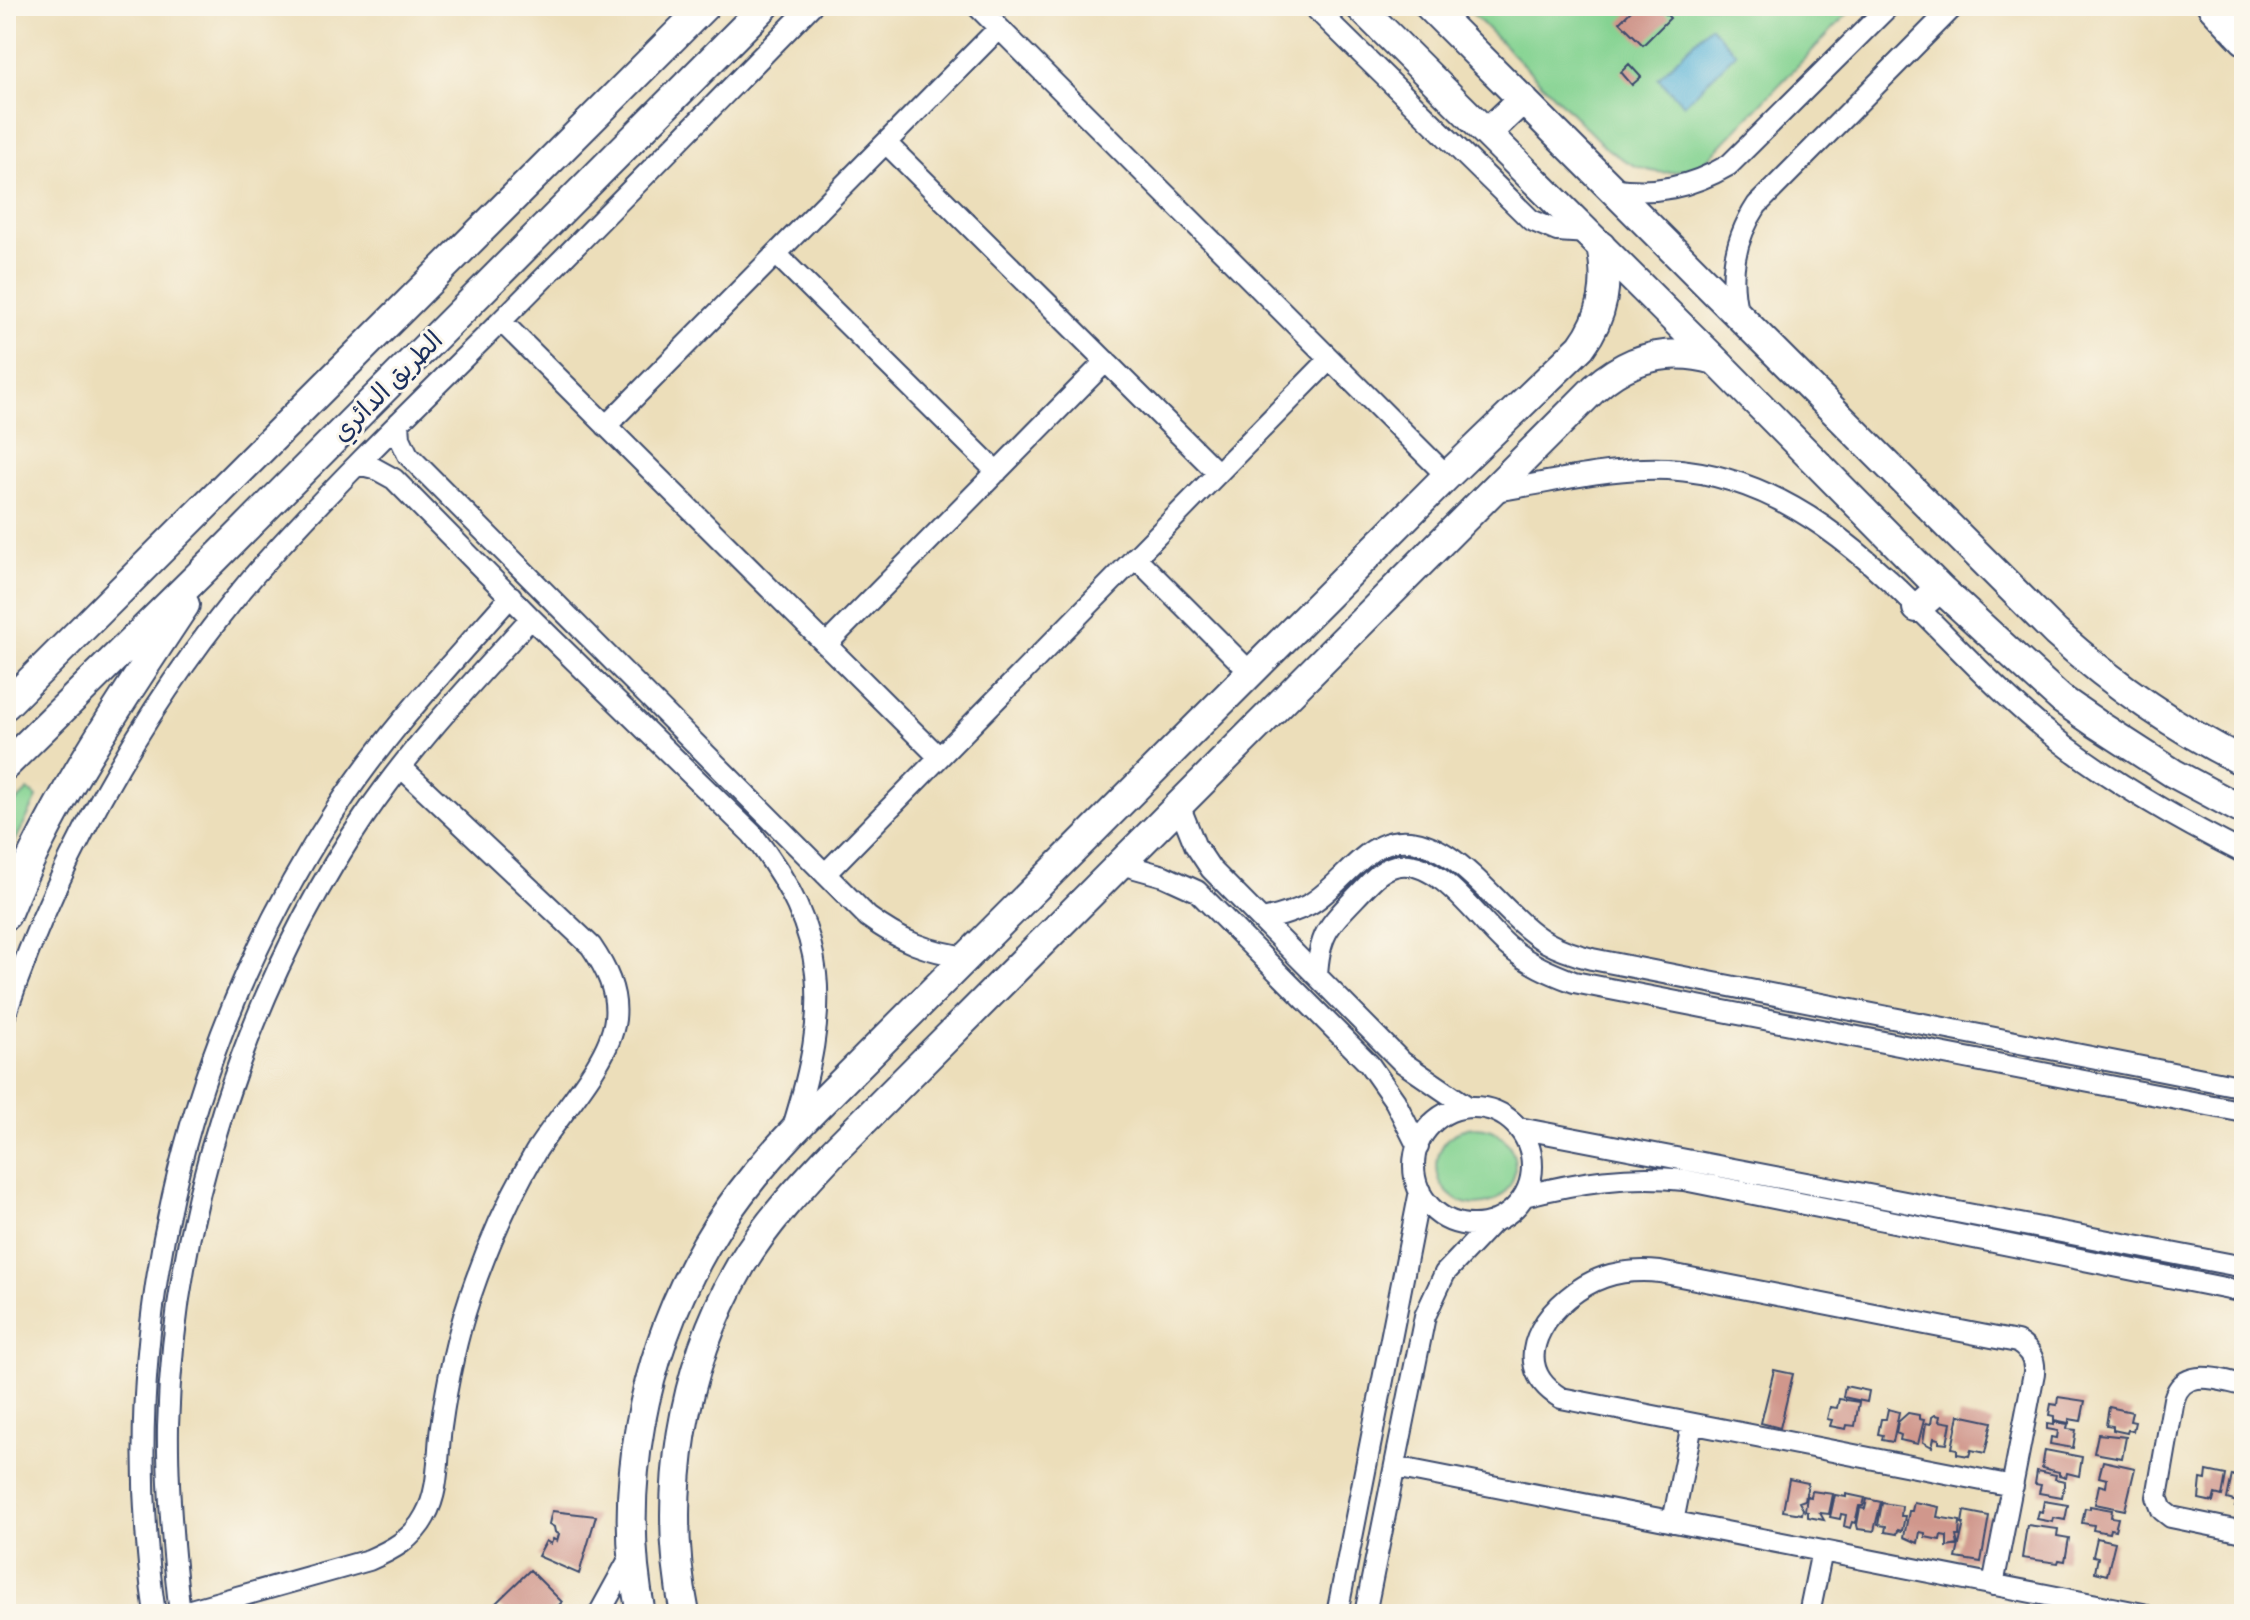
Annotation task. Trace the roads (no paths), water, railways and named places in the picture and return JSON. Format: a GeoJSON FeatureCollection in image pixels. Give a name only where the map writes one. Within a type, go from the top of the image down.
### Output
{"type":"FeatureCollection","features":[{"type":"Feature","properties":{"kind":"main road","name":"الطريق الدائري"},"geometry":{"type":"LineString","coordinates":[[6,705],[705,6]]}},
{"type":"Feature","properties":{"kind":"main road","name":"الطريق الدائري"},"geometry":{"type":"LineString","coordinates":[[6,765],[765,6]]}},
{"type":"Feature","properties":{"kind":"main road"},"geometry":{"type":"LineString","coordinates":[[1359,6],[1940,588],[2061,699],[2173,773],[2244,811]]}},
{"type":"Feature","properties":{"kind":"main road"},"geometry":{"type":"LineString","coordinates":[[1429,6],[2086,660],[2151,709],[2244,762]]}},
{"type":"Feature","properties":{"kind":"main road"},"geometry":{"type":"LineString","coordinates":[[2212,6],[2244,40]]}},
{"type":"Feature","properties":{"kind":"main road"},"geometry":{"type":"LineString","coordinates":[[1487,133],[1523,99]]}},
{"type":"Feature","properties":{"kind":"main road"},"geometry":{"type":"LineString","coordinates":[[641,1614],[633,1552],[635,1464],[650,1380],[671,1316],[707,1244],[746,1186],[792,1133],[967,957],[1447,476],[1581,347],[1597,321],[1605,292],[1606,277],[1595,240]]}},
{"type":"Feature","properties":{"kind":"main road"},"geometry":{"type":"LineString","coordinates":[[685,1614],[676,1543],[675,1495],[688,1399],[720,1306],[742,1263],[786,1205],[818,1169],[1608,376],[1637,360],[1669,353],[1700,355],[1715,360]]}},
{"type":"Feature","properties":{"kind":"main road"},"geometry":{"type":"LineString","coordinates":[[1550,378],[1576,407]]}},
{"type":"Feature","properties":{"kind":"main road"},"geometry":{"type":"LineString","coordinates":[[6,915],[75,774],[113,710],[213,561]]}},
{"type":"Feature","properties":{"kind":"main road"},"geometry":{"type":"LineString","coordinates":[[1917,608],[1940,588]]}},
{"type":"Feature","properties":{"kind":"main road"},"geometry":{"type":"LineString","coordinates":[[1192,731],[1221,763]]}},
{"type":"Feature","properties":{"kind":"main road"},"geometry":{"type":"LineString","coordinates":[[707,1244],[742,1263]]}},
{"type":"Feature","properties":{"kind":"street"},"geometry":{"type":"LineString","coordinates":[[6,1013],[40,922],[130,750],[164,697],[248,584],[358,464],[811,6]]}},
{"type":"Feature","properties":{"kind":"street"},"geometry":{"type":"LineString","coordinates":[[977,6],[1447,476]]}},
{"type":"Feature","properties":{"kind":"street"},"geometry":{"type":"LineString","coordinates":[[1313,6],[1531,220],[1557,231],[1595,240]]}},
{"type":"Feature","properties":{"kind":"street"},"geometry":{"type":"LineString","coordinates":[[1612,188],[1666,190],[1700,181],[1729,165],[1889,6]]}},
{"type":"Feature","properties":{"kind":"street"},"geometry":{"type":"LineString","coordinates":[[1738,315],[1732,287],[1734,257],[1742,230],[1757,205],[1954,6]]}},
{"type":"Feature","properties":{"kind":"street"},"geometry":{"type":"LineString","coordinates":[[606,426],[999,28]]}},
{"type":"Feature","properties":{"kind":"street"},"geometry":{"type":"LineString","coordinates":[[886,143],[1218,473]]}},
{"type":"Feature","properties":{"kind":"street"},"geometry":{"type":"LineString","coordinates":[[776,254],[997,472]]}},
{"type":"Feature","properties":{"kind":"street"},"geometry":{"type":"LineString","coordinates":[[501,321],[939,757]]}},
{"type":"Feature","properties":{"kind":"street"},"geometry":{"type":"LineString","coordinates":[[825,874],[1330,359]]}},
{"type":"Feature","properties":{"kind":"street"},"geometry":{"type":"LineString","coordinates":[[826,645],[1106,361]]}},
{"type":"Feature","properties":{"kind":"street"},"geometry":{"type":"LineString","coordinates":[[399,422],[400,438],[408,455],[868,917],[888,932],[932,952],[967,957]]}},
{"type":"Feature","properties":{"kind":"street"},"geometry":{"type":"LineString","coordinates":[[388,474],[408,455]]}},
{"type":"Feature","properties":{"kind":"street"},"geometry":{"type":"LineString","coordinates":[[358,464],[388,474],[752,834],[773,861],[803,918],[817,982],[818,1014],[808,1078],[792,1133]]}},
{"type":"Feature","properties":{"kind":"street"},"geometry":{"type":"LineString","coordinates":[[1494,491],[1584,476],[1668,469],[1721,478],[1767,493],[1818,522],[1873,564],[1983,676],[2053,737],[2116,781],[2244,853]]}},
{"type":"Feature","properties":{"kind":"street"},"geometry":{"type":"LineString","coordinates":[[1135,557],[1251,673]]}},
{"type":"Feature","properties":{"kind":"street"},"geometry":{"type":"LineString","coordinates":[[155,1614],[148,1555],[143,1459],[149,1334],[156,1280],[177,1176],[198,1104],[223,1033],[278,909],[336,810],[396,728],[511,596]]}},
{"type":"Feature","properties":{"kind":"street"},"geometry":{"type":"LineString","coordinates":[[401,767],[591,946],[606,968],[614,993],[615,1019],[609,1045],[535,1153],[506,1205],[482,1260],[450,1372],[434,1494],[425,1517],[411,1536],[391,1551],[369,1560],[180,1614],[168,1469],[170,1385],[185,1259],[228,1095],[265,1000],[303,918],[341,853],[401,767],[448,709],[531,618]]}},
{"type":"Feature","properties":{"kind":"street"},"geometry":{"type":"LineString","coordinates":[[1179,805],[1202,857],[1402,1062],[1468,1107],[1496,1111],[1519,1128],[1528,1144],[1532,1161],[1531,1180],[1524,1196],[1516,1207],[1494,1221],[1455,1260],[1436,1287],[1425,1316],[1365,1614]]}},
{"type":"Feature","properties":{"kind":"street"},"geometry":{"type":"LineString","coordinates":[[1263,920],[1311,903],[1364,858],[1391,842],[1428,844],[1446,854],[1524,926],[1545,942],[1567,952],[2244,1087]]}},
{"type":"Feature","properties":{"kind":"street"},"geometry":{"type":"LineString","coordinates":[[1121,864],[1164,876],[1197,891],[1369,1064],[1395,1101],[1418,1147]]}},
{"type":"Feature","properties":{"kind":"street"},"geometry":{"type":"LineString","coordinates":[[1317,976],[1319,945],[1324,934],[1352,902],[1382,871],[1399,865],[1416,866],[1429,871],[1446,884],[1507,946],[1527,961],[1574,982],[2244,1112]]}},
{"type":"Feature","properties":{"kind":"street"},"geometry":{"type":"LineString","coordinates":[[223,1033],[249,1043]]}},
{"type":"Feature","properties":{"kind":"street"},"geometry":{"type":"LineString","coordinates":[[1468,1107],[1443,1116],[1432,1124],[1418,1147],[1416,1176],[1420,1191],[1428,1203],[1451,1221],[1480,1225],[1494,1221]]}},
{"type":"Feature","properties":{"kind":"street"},"geometry":{"type":"LineString","coordinates":[[1519,1128],[2244,1267]]}},
{"type":"Feature","properties":{"kind":"street"},"geometry":{"type":"LineString","coordinates":[[1524,1196],[1584,1182],[1665,1178],[2244,1292]]}},
{"type":"Feature","properties":{"kind":"street"},"geometry":{"type":"LineString","coordinates":[[1337,1614],[1420,1191]]}},
{"type":"Feature","properties":{"kind":"street"},"geometry":{"type":"LineString","coordinates":[[2037,1252],[2042,1226]]}},
{"type":"Feature","properties":{"kind":"street"},"geometry":{"type":"LineString","coordinates":[[1993,1585],[2013,1486],[2035,1371],[2033,1357],[2017,1342],[1660,1272],[1630,1271],[1603,1277],[1577,1290],[1553,1310],[1537,1336],[1535,1350],[1539,1376],[1552,1393],[1571,1401],[2013,1486]]}},
{"type":"Feature","properties":{"kind":"street"},"geometry":{"type":"LineString","coordinates":[[2244,1385],[2202,1377],[2194,1377],[2181,1385],[2174,1399],[2157,1497],[2162,1510],[2171,1517],[2244,1532]]}},
{"type":"Feature","properties":{"kind":"street"},"geometry":{"type":"LineString","coordinates":[[1380,1396],[1408,1401]]}},
{"type":"Feature","properties":{"kind":"street"},"geometry":{"type":"LineString","coordinates":[[1673,1522],[1692,1424]]}},
{"type":"Feature","properties":{"kind":"street"},"geometry":{"type":"LineString","coordinates":[[1395,1467],[2143,1614]]}},
{"type":"Feature","properties":{"kind":"street"},"geometry":{"type":"LineString","coordinates":[[1809,1614],[1822,1551]]}},
{"type":"Feature","properties":{"kind":"street"},"geometry":{"type":"LineString","coordinates":[[599,1614],[633,1552]]}},
{"type":"Feature","properties":{"kind":"water"},"geometry":{"type":"Polygon","coordinates":[[[1710,26],[1736,53],[1684,105],[1658,78],[1710,26]]]}}]}
